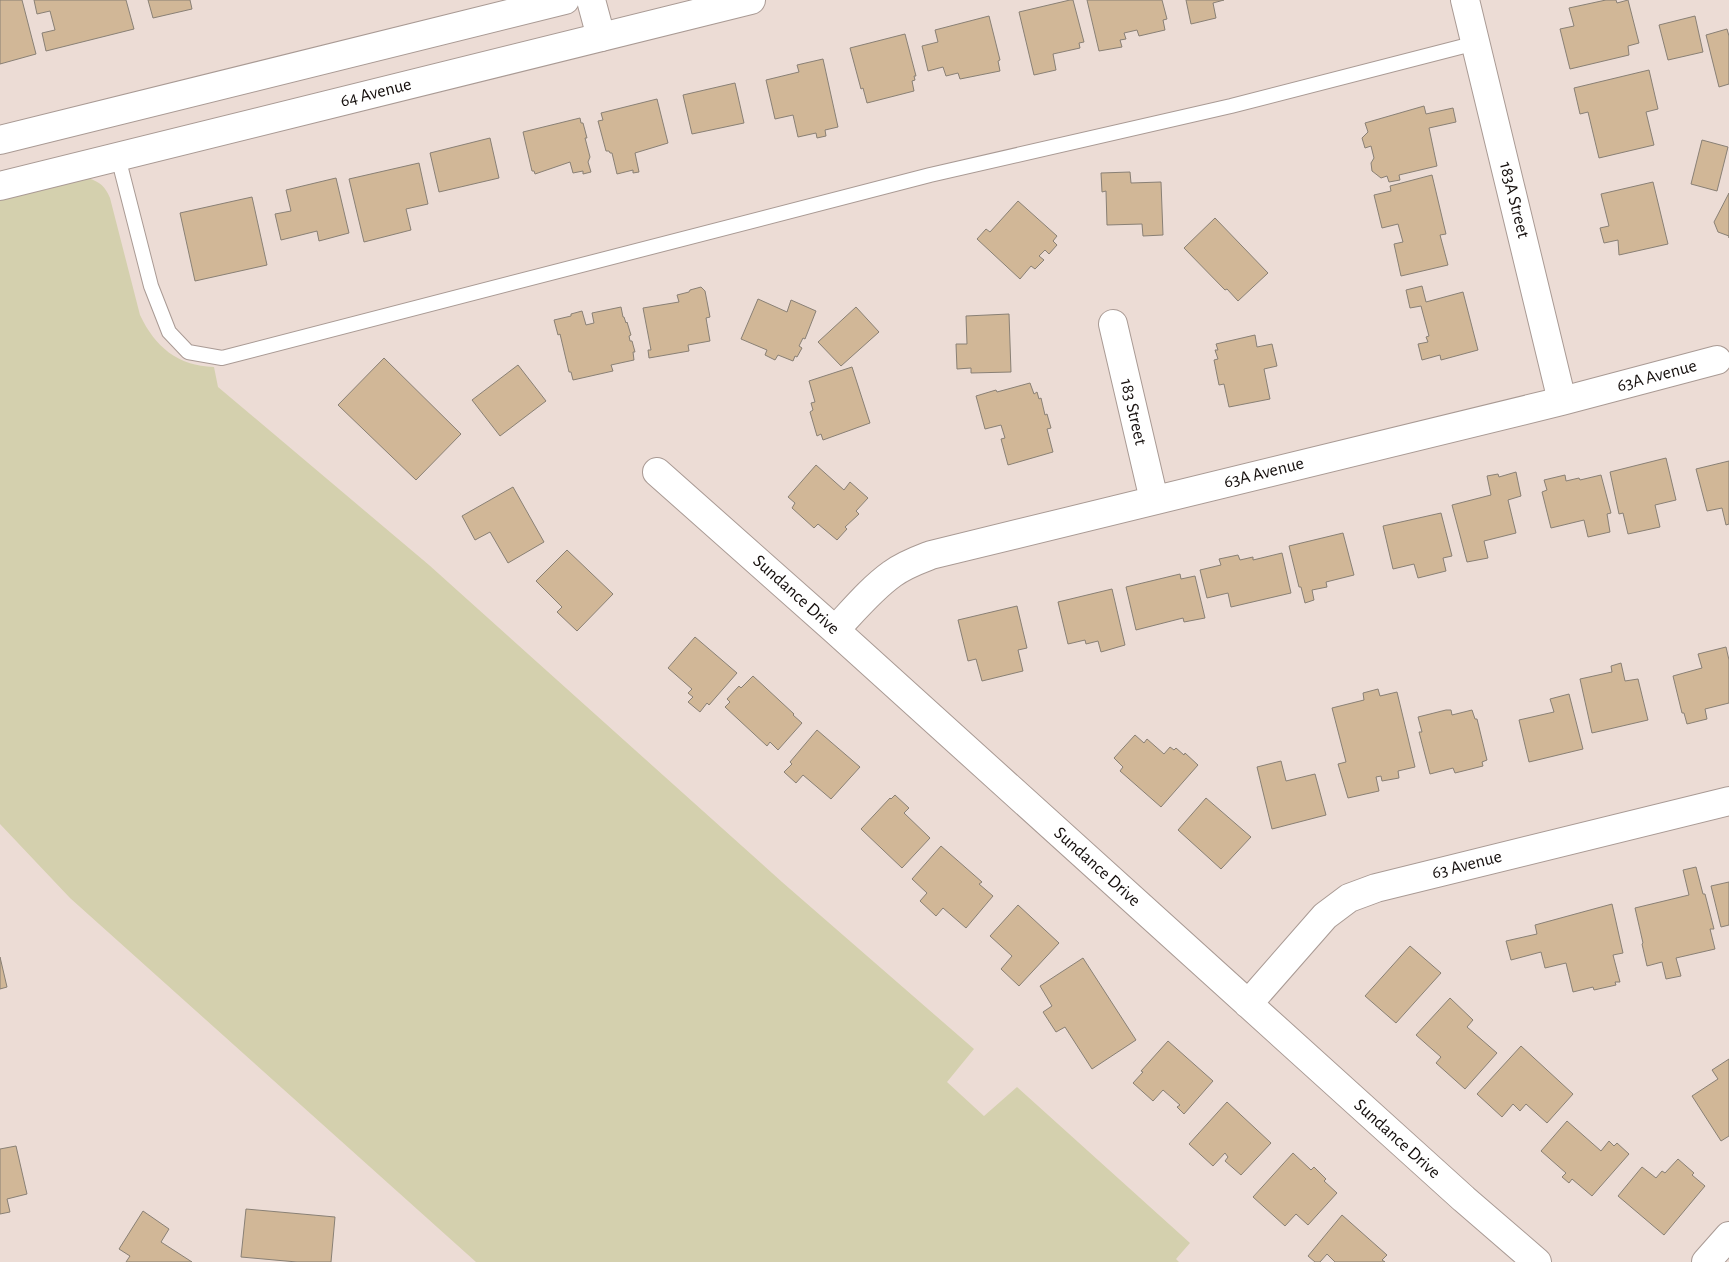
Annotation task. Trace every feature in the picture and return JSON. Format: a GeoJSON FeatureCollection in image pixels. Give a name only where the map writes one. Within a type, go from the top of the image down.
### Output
{"type":"FeatureCollection","features":[{"type":"Feature","properties":{"kind":"street"},"geometry":{"type":"LineString","coordinates":[[0,140],[565,0]]}},
{"type":"Feature","properties":{"kind":"street"},"geometry":{"type":"LineString","coordinates":[[591,0],[601,37]]}},
{"type":"Feature","properties":{"kind":"street","name":"64 Avenue"},"geometry":{"type":"LineString","coordinates":[[0,186],[751,0]]}},
{"type":"Feature","properties":{"kind":"street","name":"183A Street"},"geometry":{"type":"LineString","coordinates":[[1466,0],[1562,401]]}},
{"type":"Feature","properties":{"kind":"street","name":"183 Street"},"geometry":{"type":"LineString","coordinates":[[1113,324],[1154,500]]}},
{"type":"Feature","properties":{"kind":"street","name":"63A Avenue"},"geometry":{"type":"LineString","coordinates":[[835,630],[867,596],[892,574],[911,563],[932,555],[1562,401],[1717,360]]}},
{"type":"Feature","properties":{"kind":"street","name":"Sundance Drive"},"geometry":{"type":"LineString","coordinates":[[657,472],[835,630],[1464,1199],[1537,1262]]}},
{"type":"Feature","properties":{"kind":"street","name":"63 Avenue"},"geometry":{"type":"LineString","coordinates":[[1248,1004],[1325,916],[1349,898],[1376,888],[1729,801]]}},
{"type":"Feature","properties":{"kind":"street"},"geometry":{"type":"LineString","coordinates":[[1706,1262],[1729,1236]]}},
{"type":"Feature","properties":{"kind":"lane"},"geometry":{"type":"LineString","coordinates":[[118,157],[151,286],[169,332],[188,352],[222,358],[921,177],[1231,106],[1476,43]]}},
{"type":"Feature","properties":{"kind":"shaded area"},"geometry":{"type":"Polygon","coordinates":[[[88,178],[102,185],[110,198],[140,315],[153,336],[169,353],[189,363],[214,367],[218,387],[429,565],[782,882],[974,1049],[947,1082],[984,1116],[1017,1087],[1190,1243],[1176,1259],[1179,1262],[476,1262],[70,898],[0,824],[0,200],[88,178]]]}},
{"type":"Feature","properties":{"kind":"building"},"geometry":{"type":"Polygon","coordinates":[[[0,0],[22,0],[36,54],[0,64],[0,0]]]}},
{"type":"Feature","properties":{"kind":"building"},"geometry":{"type":"Polygon","coordinates":[[[34,0],[126,0],[134,29],[46,51],[42,33],[55,30],[50,11],[37,14],[34,0]]]}},
{"type":"Feature","properties":{"kind":"building"},"geometry":{"type":"Polygon","coordinates":[[[148,0],[190,0],[192,9],[153,18],[148,0]]]}},
{"type":"Feature","properties":{"kind":"building"},"geometry":{"type":"Polygon","coordinates":[[[1073,0],[1084,42],[1079,43],[1080,48],[1053,54],[1056,70],[1034,75],[1019,12],[1073,0]]]}},
{"type":"Feature","properties":{"kind":"building"},"geometry":{"type":"Polygon","coordinates":[[[1087,0],[1162,0],[1167,19],[1163,20],[1165,30],[1139,36],[1137,30],[1124,33],[1126,39],[1120,40],[1122,47],[1099,51],[1087,0]]]}},
{"type":"Feature","properties":{"kind":"building"},"geometry":{"type":"Polygon","coordinates":[[[1186,0],[1224,0],[1213,3],[1216,18],[1191,24],[1186,0]]]}},
{"type":"Feature","properties":{"kind":"building"},"geometry":{"type":"Polygon","coordinates":[[[1606,0],[1616,0],[1617,3],[1628,0],[1639,43],[1628,46],[1629,55],[1570,69],[1560,29],[1574,26],[1569,8],[1606,0]]]}},
{"type":"Feature","properties":{"kind":"building"},"geometry":{"type":"Polygon","coordinates":[[[989,16],[1000,60],[998,61],[1000,71],[960,79],[958,73],[946,76],[943,67],[928,71],[922,46],[938,42],[935,30],[989,16]]]}},
{"type":"Feature","properties":{"kind":"building"},"geometry":{"type":"Polygon","coordinates":[[[1695,16],[1703,52],[1668,60],[1659,25],[1695,16]]]}},
{"type":"Feature","properties":{"kind":"building"},"geometry":{"type":"Polygon","coordinates":[[[1727,29],[1729,36],[1729,84],[1719,87],[1706,35],[1727,29]]]}},
{"type":"Feature","properties":{"kind":"building"},"geometry":{"type":"Polygon","coordinates":[[[905,34],[916,76],[914,76],[915,80],[912,81],[914,91],[867,103],[863,88],[861,89],[850,48],[905,34]]]}},
{"type":"Feature","properties":{"kind":"building"},"geometry":{"type":"Polygon","coordinates":[[[823,59],[838,127],[825,130],[826,136],[817,138],[816,133],[798,137],[793,115],[775,119],[766,80],[799,72],[797,65],[823,59]]]}},
{"type":"Feature","properties":{"kind":"building"},"geometry":{"type":"Polygon","coordinates":[[[1649,70],[1658,109],[1646,112],[1654,145],[1599,158],[1588,112],[1580,114],[1574,88],[1649,70]]]}},
{"type":"Feature","properties":{"kind":"building"},"geometry":{"type":"Polygon","coordinates":[[[735,83],[744,123],[692,134],[683,95],[735,83]]]}},
{"type":"Feature","properties":{"kind":"building"},"geometry":{"type":"Polygon","coordinates":[[[657,99],[668,143],[635,153],[639,172],[633,173],[633,170],[617,174],[612,153],[606,151],[598,121],[603,120],[601,113],[657,99]]]}},
{"type":"Feature","properties":{"kind":"building"},"geometry":{"type":"Polygon","coordinates":[[[1424,106],[1426,114],[1453,108],[1456,122],[1429,128],[1437,166],[1399,175],[1400,180],[1389,182],[1387,176],[1381,178],[1372,171],[1371,163],[1374,158],[1371,146],[1365,148],[1362,138],[1368,132],[1365,123],[1424,106]]]}},
{"type":"Feature","properties":{"kind":"building"},"geometry":{"type":"Polygon","coordinates":[[[580,118],[587,138],[585,138],[590,157],[588,162],[591,172],[583,174],[583,171],[573,173],[570,162],[535,174],[532,171],[523,132],[580,118]]]}},
{"type":"Feature","properties":{"kind":"building"},"geometry":{"type":"Polygon","coordinates":[[[490,138],[499,178],[439,192],[430,153],[490,138]]]}},
{"type":"Feature","properties":{"kind":"building"},"geometry":{"type":"Polygon","coordinates":[[[1702,140],[1728,147],[1717,191],[1691,184],[1702,140]]]}},
{"type":"Feature","properties":{"kind":"building"},"geometry":{"type":"Polygon","coordinates":[[[419,163],[428,204],[406,209],[411,230],[364,242],[349,179],[419,163]]]}},
{"type":"Feature","properties":{"kind":"building"},"geometry":{"type":"Polygon","coordinates":[[[1130,172],[1131,183],[1161,182],[1163,235],[1143,236],[1142,224],[1107,225],[1106,191],[1102,192],[1101,173],[1130,172]]]}},
{"type":"Feature","properties":{"kind":"building"},"geometry":{"type":"Polygon","coordinates":[[[1432,175],[1446,234],[1440,235],[1448,265],[1401,276],[1394,244],[1403,242],[1398,224],[1382,228],[1374,195],[1391,191],[1390,186],[1432,175]]]}},
{"type":"Feature","properties":{"kind":"building"},"geometry":{"type":"Polygon","coordinates":[[[336,178],[349,233],[319,241],[317,231],[281,240],[275,214],[291,211],[286,190],[336,178]]]}},
{"type":"Feature","properties":{"kind":"building"},"geometry":{"type":"Polygon","coordinates":[[[1653,182],[1668,244],[1619,255],[1618,240],[1604,243],[1600,228],[1609,226],[1601,194],[1653,182]]]}},
{"type":"Feature","properties":{"kind":"building"},"geometry":{"type":"Polygon","coordinates":[[[1729,193],[1729,236],[1718,232],[1714,222],[1729,193]]]}},
{"type":"Feature","properties":{"kind":"building"},"geometry":{"type":"Polygon","coordinates":[[[252,197],[267,265],[195,281],[180,213],[252,197]]]}},
{"type":"Feature","properties":{"kind":"building"},"geometry":{"type":"Polygon","coordinates":[[[1018,201],[1057,236],[1053,241],[1057,245],[1049,254],[1045,250],[1039,256],[1044,260],[1035,269],[1031,266],[1020,279],[977,239],[986,229],[990,232],[1018,201]]]}},
{"type":"Feature","properties":{"kind":"building"},"geometry":{"type":"Polygon","coordinates":[[[1215,218],[1268,273],[1238,301],[1184,248],[1215,218]]]}},
{"type":"Feature","properties":{"kind":"building"},"geometry":{"type":"Polygon","coordinates":[[[1422,286],[1426,302],[1463,292],[1478,350],[1441,360],[1440,355],[1422,360],[1418,344],[1428,342],[1426,337],[1429,336],[1421,306],[1410,308],[1406,290],[1422,286]]]}},
{"type":"Feature","properties":{"kind":"building"},"geometry":{"type":"Polygon","coordinates":[[[701,287],[705,291],[710,317],[706,318],[710,341],[688,345],[689,351],[649,358],[648,350],[651,350],[643,308],[679,302],[677,295],[701,287]]]}},
{"type":"Feature","properties":{"kind":"building"},"geometry":{"type":"Polygon","coordinates":[[[758,299],[787,312],[791,300],[816,311],[805,339],[803,338],[799,346],[802,348],[793,361],[778,355],[775,360],[765,355],[767,350],[741,339],[758,299]]]}},
{"type":"Feature","properties":{"kind":"building"},"geometry":{"type":"Polygon","coordinates":[[[621,307],[631,335],[629,336],[635,352],[633,352],[634,360],[611,365],[613,371],[573,380],[554,320],[582,311],[586,325],[594,323],[592,313],[621,307]]]}},
{"type":"Feature","properties":{"kind":"building"},"geometry":{"type":"Polygon","coordinates":[[[856,307],[879,332],[841,366],[818,342],[856,307]]]}},
{"type":"Feature","properties":{"kind":"building"},"geometry":{"type":"Polygon","coordinates":[[[1009,314],[1011,372],[971,373],[971,368],[957,369],[956,344],[967,344],[966,316],[1009,314]]]}},
{"type":"Feature","properties":{"kind":"building"},"geometry":{"type":"Polygon","coordinates":[[[1255,335],[1257,347],[1272,344],[1277,366],[1264,369],[1270,399],[1229,407],[1224,384],[1219,385],[1214,360],[1218,359],[1215,350],[1218,350],[1216,344],[1255,335]]]}},
{"type":"Feature","properties":{"kind":"building"},"geometry":{"type":"Polygon","coordinates":[[[384,358],[461,434],[416,480],[338,405],[384,358]]]}},
{"type":"Feature","properties":{"kind":"building"},"geometry":{"type":"Polygon","coordinates":[[[518,365],[546,401],[500,436],[472,400],[518,365]]]}},
{"type":"Feature","properties":{"kind":"building"},"geometry":{"type":"Polygon","coordinates":[[[852,367],[870,423],[823,440],[821,434],[817,436],[810,412],[813,410],[811,403],[815,402],[809,381],[852,367]]]}},
{"type":"Feature","properties":{"kind":"building"},"geometry":{"type":"Polygon","coordinates":[[[1030,383],[1034,394],[1037,392],[1039,399],[1041,398],[1045,415],[1047,414],[1051,428],[1047,429],[1053,452],[1008,465],[1001,439],[1005,438],[1001,425],[985,429],[976,396],[1030,383]]]}},
{"type":"Feature","properties":{"kind":"building"},"geometry":{"type":"Polygon","coordinates":[[[1666,458],[1676,500],[1655,505],[1660,527],[1628,534],[1623,513],[1619,514],[1610,472],[1666,458]]]}},
{"type":"Feature","properties":{"kind":"building"},"geometry":{"type":"Polygon","coordinates":[[[1729,461],[1729,524],[1726,525],[1722,508],[1707,511],[1696,469],[1729,461]]]}},
{"type":"Feature","properties":{"kind":"building"},"geometry":{"type":"Polygon","coordinates":[[[816,465],[844,490],[850,482],[868,498],[856,511],[859,514],[845,527],[847,529],[837,540],[818,524],[814,528],[792,508],[795,503],[788,497],[816,465]]]}},
{"type":"Feature","properties":{"kind":"building"},"geometry":{"type":"Polygon","coordinates":[[[1516,472],[1521,496],[1508,500],[1516,533],[1484,541],[1488,558],[1467,562],[1452,505],[1491,495],[1487,476],[1498,474],[1499,477],[1516,472]]]}},
{"type":"Feature","properties":{"kind":"building"},"geometry":{"type":"Polygon","coordinates":[[[1565,475],[1566,481],[1601,475],[1611,513],[1607,514],[1610,532],[1588,537],[1584,520],[1551,528],[1542,492],[1547,490],[1544,480],[1565,475]]]}},
{"type":"Feature","properties":{"kind":"building"},"geometry":{"type":"Polygon","coordinates":[[[513,487],[544,542],[508,563],[490,532],[475,540],[462,516],[513,487]]]}},
{"type":"Feature","properties":{"kind":"building"},"geometry":{"type":"Polygon","coordinates":[[[1441,513],[1452,556],[1443,558],[1446,571],[1418,578],[1414,564],[1393,569],[1383,526],[1441,513]]]}},
{"type":"Feature","properties":{"kind":"building"},"geometry":{"type":"Polygon","coordinates":[[[1343,533],[1354,575],[1326,582],[1327,587],[1312,590],[1314,600],[1305,603],[1289,546],[1343,533]]]}},
{"type":"Feature","properties":{"kind":"building"},"geometry":{"type":"Polygon","coordinates":[[[567,550],[613,594],[577,631],[557,612],[562,607],[536,581],[567,550]]]}},
{"type":"Feature","properties":{"kind":"building"},"geometry":{"type":"Polygon","coordinates":[[[1282,553],[1291,593],[1231,607],[1228,593],[1207,598],[1200,570],[1221,565],[1219,559],[1238,555],[1240,560],[1253,557],[1253,560],[1282,553]]]}},
{"type":"Feature","properties":{"kind":"building"},"geometry":{"type":"Polygon","coordinates":[[[1180,574],[1181,579],[1195,576],[1205,618],[1184,622],[1183,618],[1136,630],[1126,587],[1180,574]]]}},
{"type":"Feature","properties":{"kind":"building"},"geometry":{"type":"Polygon","coordinates":[[[1112,589],[1125,645],[1101,652],[1098,641],[1086,644],[1085,640],[1068,644],[1058,602],[1112,589]]]}},
{"type":"Feature","properties":{"kind":"building"},"geometry":{"type":"Polygon","coordinates":[[[1017,606],[1027,648],[1018,650],[1023,671],[982,681],[976,659],[968,661],[958,620],[1017,606]]]}},
{"type":"Feature","properties":{"kind":"building"},"geometry":{"type":"Polygon","coordinates":[[[695,637],[737,673],[709,705],[707,703],[700,712],[688,702],[693,697],[688,693],[692,689],[668,668],[695,637]]]}},
{"type":"Feature","properties":{"kind":"building"},"geometry":{"type":"Polygon","coordinates":[[[1726,647],[1729,660],[1729,703],[1705,709],[1707,719],[1687,724],[1684,713],[1682,713],[1673,676],[1702,668],[1698,654],[1726,647]]]}},
{"type":"Feature","properties":{"kind":"building"},"geometry":{"type":"Polygon","coordinates":[[[1621,663],[1625,681],[1638,679],[1648,720],[1592,733],[1580,679],[1612,672],[1611,666],[1621,663]]]}},
{"type":"Feature","properties":{"kind":"building"},"geometry":{"type":"Polygon","coordinates":[[[753,676],[802,723],[778,750],[770,742],[767,746],[725,707],[730,702],[727,699],[739,686],[741,688],[753,676]]]}},
{"type":"Feature","properties":{"kind":"building"},"geometry":{"type":"Polygon","coordinates":[[[1378,689],[1380,696],[1397,692],[1415,767],[1398,771],[1399,778],[1382,781],[1381,776],[1376,777],[1379,791],[1348,798],[1338,764],[1346,762],[1332,708],[1364,700],[1363,693],[1378,689]]]}},
{"type":"Feature","properties":{"kind":"building"},"geometry":{"type":"Polygon","coordinates":[[[1569,694],[1583,749],[1529,762],[1519,720],[1554,712],[1550,699],[1569,694]]]}},
{"type":"Feature","properties":{"kind":"building"},"geometry":{"type":"Polygon","coordinates":[[[1451,710],[1452,715],[1472,710],[1475,719],[1477,719],[1487,760],[1482,762],[1483,766],[1455,773],[1453,768],[1430,774],[1419,732],[1422,732],[1418,717],[1451,710]]]}},
{"type":"Feature","properties":{"kind":"building"},"geometry":{"type":"Polygon","coordinates":[[[817,730],[860,767],[831,799],[803,775],[796,783],[784,772],[817,730]]]}},
{"type":"Feature","properties":{"kind":"building"},"geometry":{"type":"Polygon","coordinates":[[[1135,735],[1144,743],[1147,739],[1164,754],[1170,747],[1174,750],[1176,748],[1184,755],[1185,753],[1198,765],[1161,807],[1120,771],[1123,767],[1114,758],[1135,735]]]}},
{"type":"Feature","properties":{"kind":"building"},"geometry":{"type":"Polygon","coordinates":[[[1281,761],[1286,781],[1315,774],[1326,815],[1272,829],[1257,767],[1281,761]]]}},
{"type":"Feature","properties":{"kind":"building"},"geometry":{"type":"Polygon","coordinates":[[[895,795],[909,808],[904,813],[930,838],[902,868],[861,829],[895,795]]]}},
{"type":"Feature","properties":{"kind":"building"},"geometry":{"type":"Polygon","coordinates":[[[1206,798],[1251,837],[1221,869],[1178,830],[1206,798]]]}},
{"type":"Feature","properties":{"kind":"building"},"geometry":{"type":"Polygon","coordinates":[[[941,846],[982,882],[979,884],[993,896],[966,928],[943,908],[936,916],[920,901],[927,893],[912,879],[941,846]]]}},
{"type":"Feature","properties":{"kind":"building"},"geometry":{"type":"Polygon","coordinates":[[[1696,867],[1714,929],[1710,929],[1715,949],[1676,958],[1681,976],[1666,979],[1662,962],[1647,966],[1635,908],[1689,895],[1683,870],[1696,867]]]}},
{"type":"Feature","properties":{"kind":"building"},"geometry":{"type":"Polygon","coordinates":[[[1729,882],[1729,925],[1721,927],[1711,886],[1729,882]]]}},
{"type":"Feature","properties":{"kind":"building"},"geometry":{"type":"Polygon","coordinates":[[[1612,904],[1623,953],[1613,955],[1620,982],[1615,982],[1616,985],[1594,990],[1593,987],[1573,992],[1566,963],[1545,968],[1541,952],[1511,960],[1506,941],[1537,934],[1535,925],[1612,904]]]}},
{"type":"Feature","properties":{"kind":"building"},"geometry":{"type":"Polygon","coordinates":[[[1018,905],[1059,943],[1019,986],[1001,969],[1012,956],[990,936],[1018,905]]]}},
{"type":"Feature","properties":{"kind":"building"},"geometry":{"type":"Polygon","coordinates":[[[1410,946],[1441,973],[1396,1023],[1365,996],[1410,946]]]}},
{"type":"Feature","properties":{"kind":"building"},"geometry":{"type":"Polygon","coordinates":[[[0,957],[7,987],[0,989],[0,957]]]}},
{"type":"Feature","properties":{"kind":"building"},"geometry":{"type":"Polygon","coordinates":[[[1083,958],[1136,1040],[1092,1069],[1065,1027],[1056,1032],[1043,1012],[1052,1006],[1040,986],[1083,958]]]}},
{"type":"Feature","properties":{"kind":"building"},"geometry":{"type":"Polygon","coordinates":[[[1450,998],[1473,1020],[1467,1027],[1497,1053],[1465,1089],[1436,1063],[1441,1057],[1416,1035],[1450,998]]]}},
{"type":"Feature","properties":{"kind":"building"},"geometry":{"type":"Polygon","coordinates":[[[1168,1041],[1213,1081],[1184,1114],[1177,1107],[1180,1105],[1163,1090],[1153,1101],[1133,1083],[1143,1072],[1141,1071],[1168,1041]]]}},
{"type":"Feature","properties":{"kind":"building"},"geometry":{"type":"Polygon","coordinates":[[[1521,1046],[1573,1094],[1547,1123],[1526,1104],[1520,1111],[1513,1104],[1502,1117],[1477,1094],[1521,1046]]]}},
{"type":"Feature","properties":{"kind":"building"},"geometry":{"type":"Polygon","coordinates":[[[1729,1059],[1729,1136],[1721,1141],[1692,1096],[1718,1079],[1712,1070],[1729,1059]]]}},
{"type":"Feature","properties":{"kind":"building"},"geometry":{"type":"Polygon","coordinates":[[[1227,1102],[1271,1143],[1241,1175],[1225,1161],[1228,1157],[1225,1153],[1213,1166],[1189,1144],[1227,1102]]]}},
{"type":"Feature","properties":{"kind":"building"},"geometry":{"type":"Polygon","coordinates":[[[1567,1121],[1601,1151],[1609,1141],[1614,1146],[1617,1143],[1629,1154],[1592,1196],[1572,1179],[1569,1183],[1562,1177],[1566,1173],[1541,1151],[1567,1121]]]}},
{"type":"Feature","properties":{"kind":"building"},"geometry":{"type":"Polygon","coordinates":[[[16,1146],[27,1194],[7,1199],[10,1212],[0,1214],[0,1149],[16,1146]]]}},
{"type":"Feature","properties":{"kind":"building"},"geometry":{"type":"Polygon","coordinates":[[[1293,1153],[1311,1170],[1314,1167],[1326,1179],[1324,1181],[1337,1193],[1308,1225],[1296,1214],[1285,1226],[1253,1197],[1293,1153]]]}},
{"type":"Feature","properties":{"kind":"building"},"geometry":{"type":"Polygon","coordinates":[[[1678,1159],[1705,1186],[1664,1235],[1618,1196],[1642,1167],[1656,1178],[1662,1171],[1665,1173],[1678,1159]]]}},
{"type":"Feature","properties":{"kind":"building"},"geometry":{"type":"Polygon","coordinates":[[[246,1209],[335,1217],[331,1262],[297,1262],[241,1257],[246,1209]]]}},
{"type":"Feature","properties":{"kind":"building"},"geometry":{"type":"Polygon","coordinates":[[[143,1211],[169,1229],[161,1242],[192,1262],[126,1262],[130,1256],[119,1249],[143,1211]]]}},
{"type":"Feature","properties":{"kind":"building"},"geometry":{"type":"Polygon","coordinates":[[[1342,1215],[1387,1255],[1382,1260],[1385,1262],[1335,1262],[1327,1254],[1320,1262],[1315,1262],[1308,1256],[1342,1215]]]}}]}
